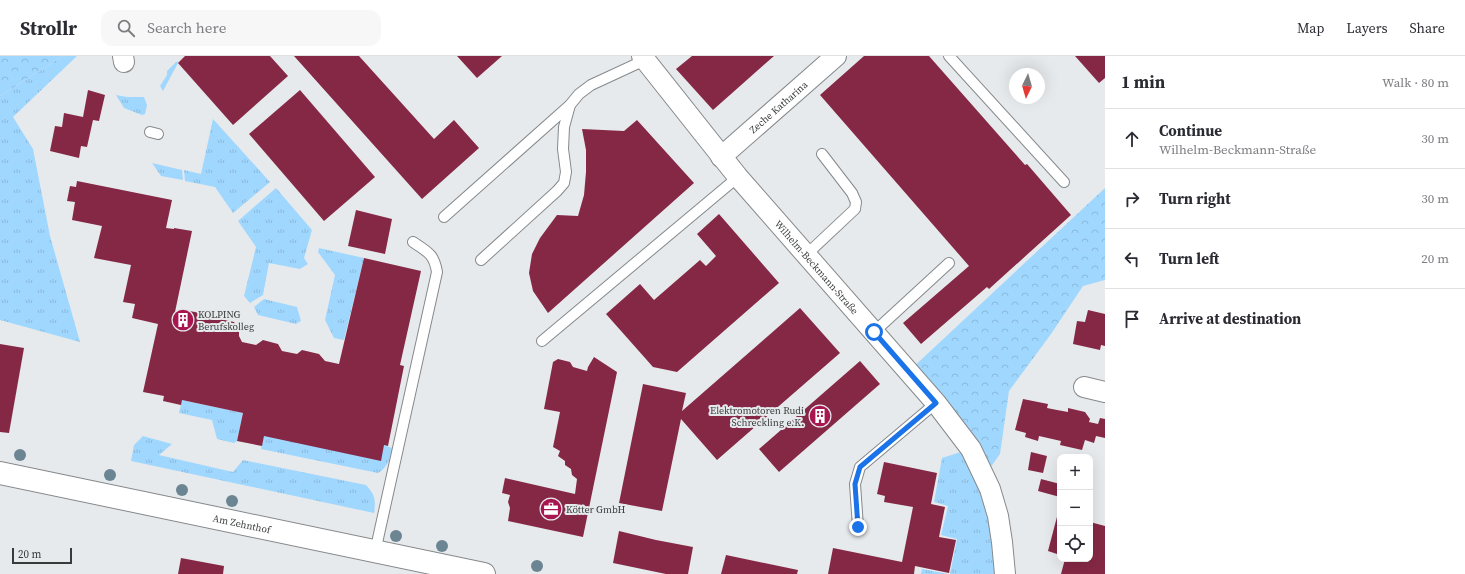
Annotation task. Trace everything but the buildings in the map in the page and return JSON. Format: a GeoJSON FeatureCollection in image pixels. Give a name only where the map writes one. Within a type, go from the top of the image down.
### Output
{"type":"FeatureCollection","features":[{"type":"Feature","properties":{"kind":"main road","name":"Am Zehnthof"},"geometry":{"type":"LineString","coordinates":[[0,473],[472,573]]}},
{"type":"Feature","properties":{"kind":"street","name":"Zeche Katharina"},"geometry":{"type":"LineString","coordinates":[[721,157],[836,56]]}},
{"type":"Feature","properties":{"kind":"street","name":"Wilhelm-Beckmann-Straße"},"geometry":{"type":"LineString","coordinates":[[643,58],[721,157],[936,403],[972,449],[990,489],[998,516],[1005,574]]}},
{"type":"Feature","properties":{"kind":"street"},"geometry":{"type":"LineString","coordinates":[[1084,387],[1105,392]]}},
{"type":"Feature","properties":{"kind":"lane"},"geometry":{"type":"LineString","coordinates":[[949,56],[1064,182]]}},
{"type":"Feature","properties":{"kind":"lane"},"geometry":{"type":"LineString","coordinates":[[444,217],[570,105],[579,94],[591,85],[643,58]]}},
{"type":"Feature","properties":{"kind":"lane"},"geometry":{"type":"LineString","coordinates":[[481,260],[564,183],[566,172],[563,149],[564,127],[570,105]]}},
{"type":"Feature","properties":{"kind":"lane"},"geometry":{"type":"LineString","coordinates":[[806,254],[855,209],[856,202],[852,193],[822,154]]}},
{"type":"Feature","properties":{"kind":"lane"},"geometry":{"type":"LineString","coordinates":[[542,341],[738,177]]}},
{"type":"Feature","properties":{"kind":"lane"},"geometry":{"type":"LineString","coordinates":[[375,552],[437,272],[435,262],[430,253],[414,242]]}},
{"type":"Feature","properties":{"kind":"lane"},"geometry":{"type":"LineString","coordinates":[[874,332],[949,263]]}},
{"type":"Feature","properties":{"kind":"lane"},"geometry":{"type":"LineString","coordinates":[[858,527],[855,484],[860,467],[936,403]]}},
{"type":"Feature","properties":{"kind":"green space"},"geometry":{"type":"Polygon","coordinates":[[[0,56],[63,56],[0,96],[0,56]]]}},
{"type":"Feature","properties":{"kind":"green space"},"geometry":{"type":"Polygon","coordinates":[[[63,56],[77,56],[13,117],[33,149],[50,236],[80,342],[0,320],[0,96],[63,56]]]}},
{"type":"Feature","properties":{"kind":"green space"},"geometry":{"type":"Polygon","coordinates":[[[177,61],[178,63],[163,91],[160,86],[167,75],[167,71],[177,61]]]}},
{"type":"Feature","properties":{"kind":"green space"},"geometry":{"type":"Polygon","coordinates":[[[116,95],[127,97],[144,97],[147,105],[145,114],[142,115],[124,108],[116,95]]]}},
{"type":"Feature","properties":{"kind":"green space"},"geometry":{"type":"Polygon","coordinates":[[[213,119],[270,182],[233,213],[215,187],[185,181],[184,170],[201,174],[213,119]]]}},
{"type":"Feature","properties":{"kind":"green space"},"geometry":{"type":"Polygon","coordinates":[[[152,163],[182,170],[183,180],[161,176],[152,163]]]}},
{"type":"Feature","properties":{"kind":"green space"},"geometry":{"type":"Polygon","coordinates":[[[276,188],[312,230],[304,258],[308,264],[300,269],[269,263],[263,295],[250,303],[244,296],[256,247],[238,221],[276,188]]]}},
{"type":"Feature","properties":{"kind":"green space"},"geometry":{"type":"Polygon","coordinates":[[[1105,188],[1105,280],[1083,286],[1051,334],[1009,391],[1000,454],[985,475],[909,371],[1105,188]]]}},
{"type":"Feature","properties":{"kind":"green space"},"geometry":{"type":"Polygon","coordinates":[[[319,248],[364,258],[344,340],[334,338],[325,320],[335,275],[318,252],[319,248]]]}},
{"type":"Feature","properties":{"kind":"green space"},"geometry":{"type":"Polygon","coordinates":[[[264,299],[297,307],[301,321],[296,324],[258,315],[254,307],[264,299]]]}},
{"type":"Feature","properties":{"kind":"green space"},"geometry":{"type":"Polygon","coordinates":[[[182,400],[243,413],[237,441],[234,443],[217,439],[212,420],[179,413],[182,400]]]}},
{"type":"Feature","properties":{"kind":"green space"},"geometry":{"type":"Polygon","coordinates":[[[143,436],[172,444],[159,455],[233,472],[243,460],[366,485],[374,498],[374,513],[131,461],[134,445],[143,436]]]}},
{"type":"Feature","properties":{"kind":"green space"},"geometry":{"type":"Polygon","coordinates":[[[264,436],[384,445],[392,448],[388,462],[378,473],[261,449],[264,436]]]}},
{"type":"Feature","properties":{"kind":"green space"},"geometry":{"type":"Polygon","coordinates":[[[970,449],[988,489],[1003,574],[950,574],[957,539],[941,535],[948,506],[934,502],[942,458],[970,449]]]}},
{"type":"Feature","properties":{"kind":"green space"},"geometry":{"type":"Polygon","coordinates":[[[922,569],[948,574],[921,574],[922,569]]]}},
{"type":"Feature","properties":{"kind":"place","name":"KOLPING Berufskolleg"},"geometry":{"type":"Point","coordinates":[183,320]}},
{"type":"Feature","properties":{"kind":"place","name":"Elektromotoren Rudi Schreckling e.K."},"geometry":{"type":"Point","coordinates":[820,416]}},
{"type":"Feature","properties":{"kind":"place","name":"Kötter GmbH"},"geometry":{"type":"Point","coordinates":[551,509]}},
{"type":"Feature","properties":{"kind":"route"},"geometry":{"type":"LineString","coordinates":[[858,527],[855,484],[860,467],[936,403],[874,332]]}}]}
